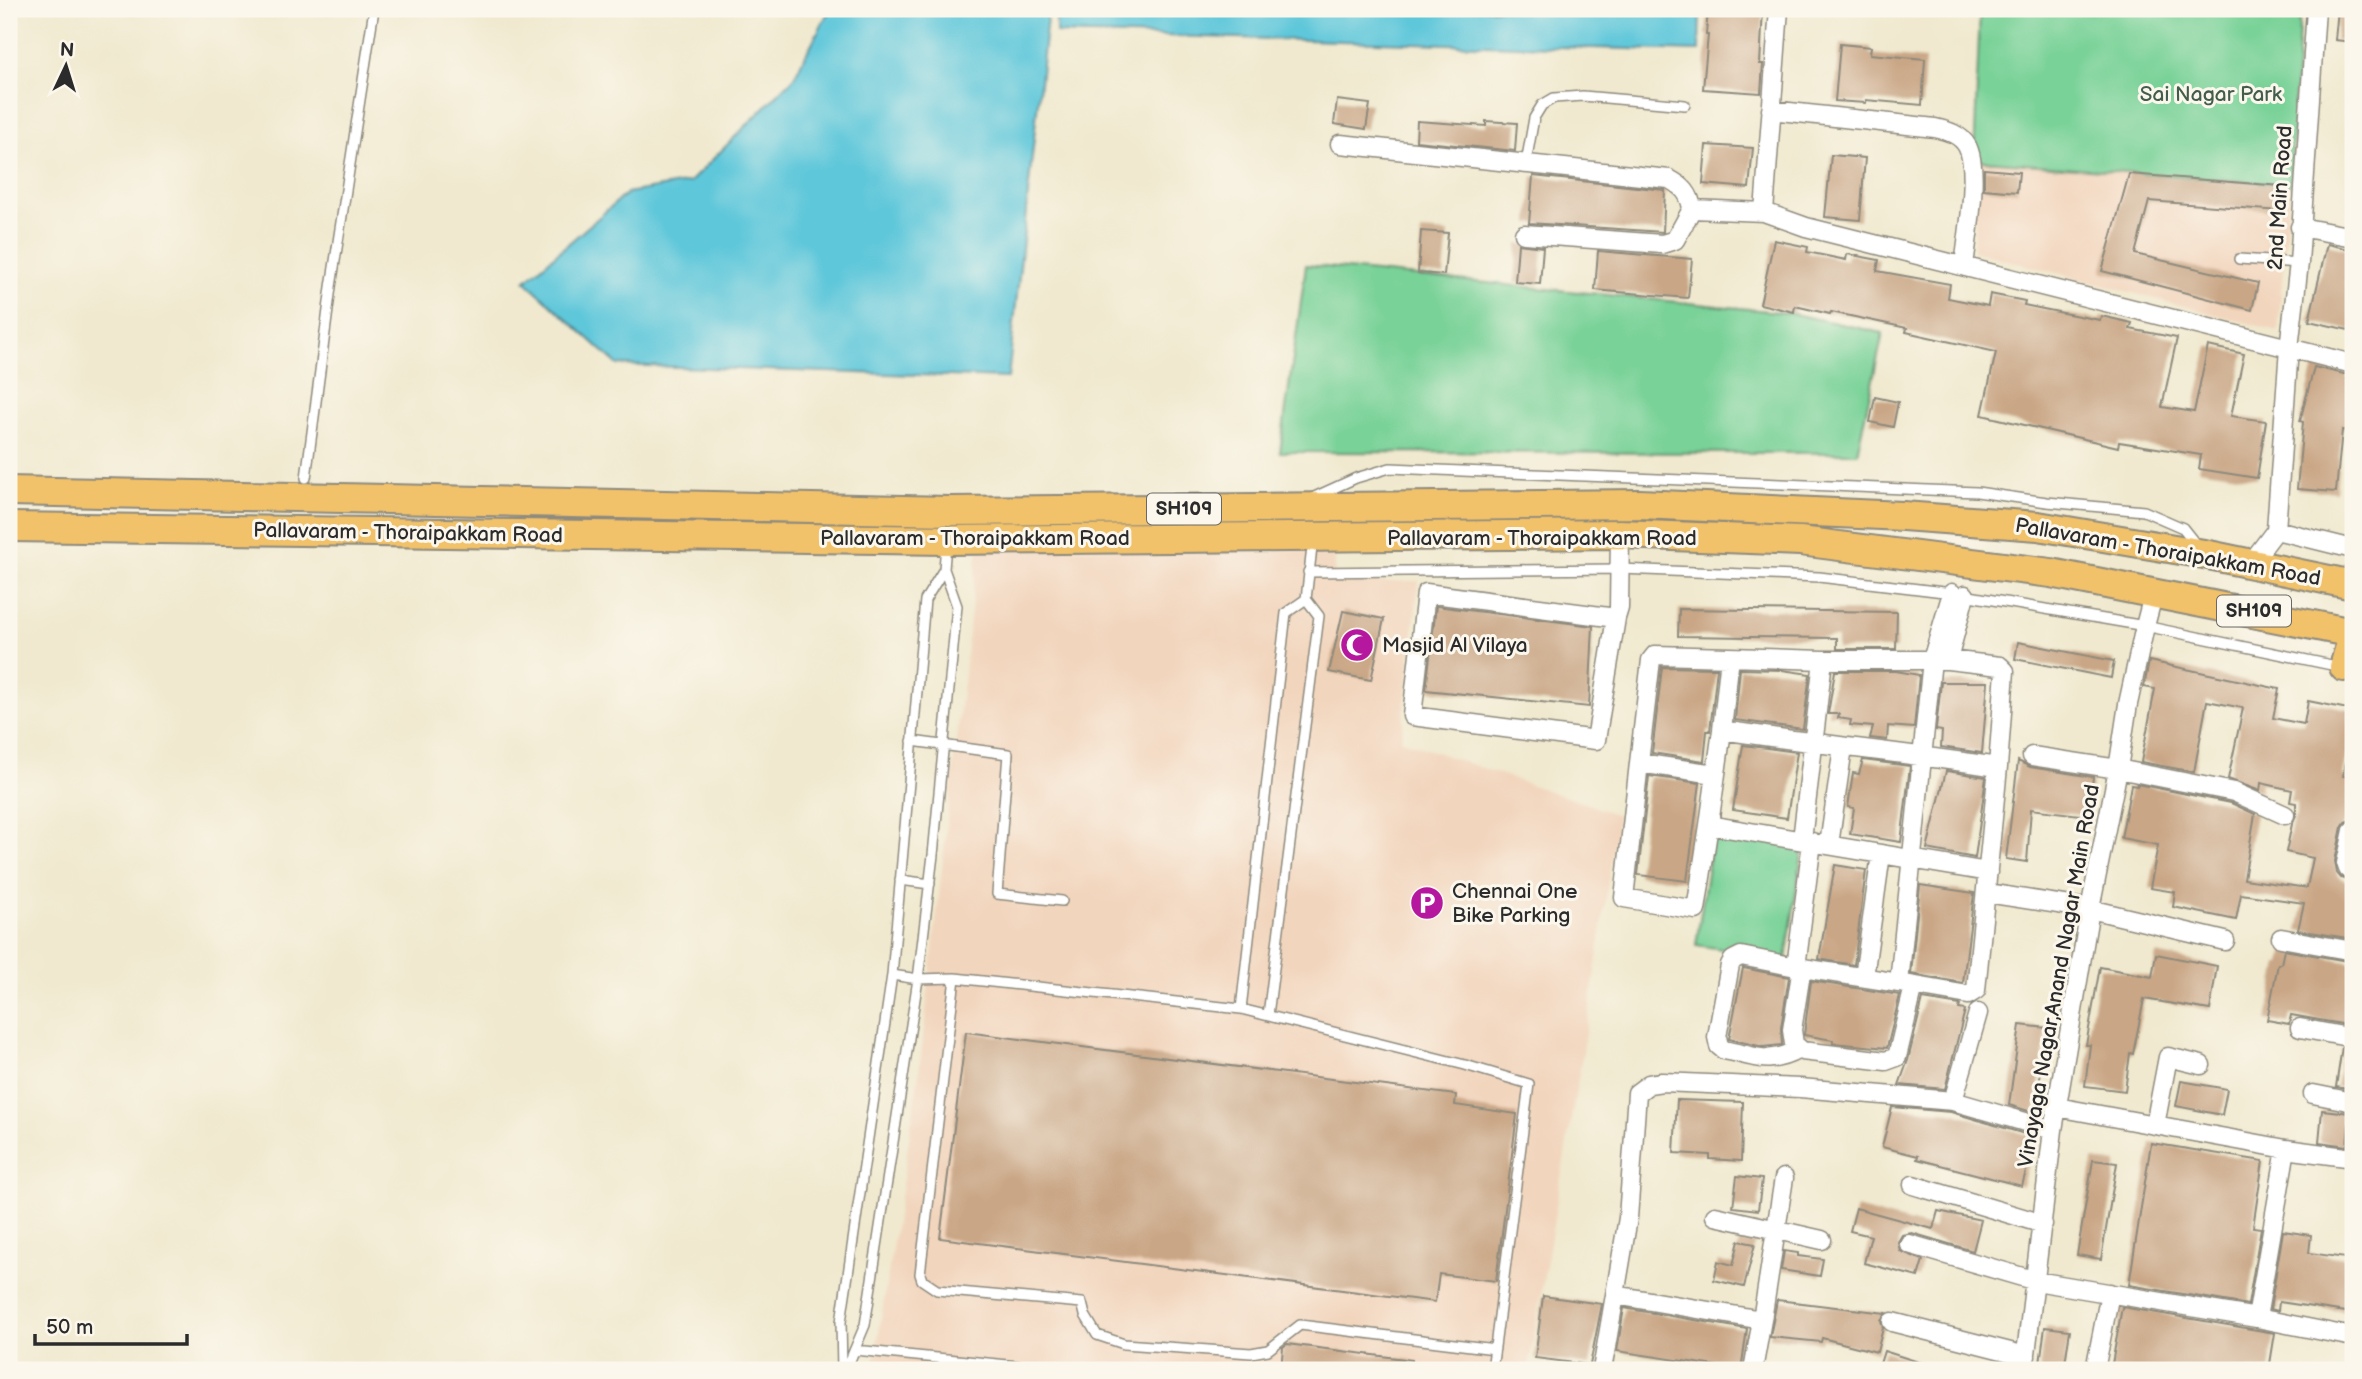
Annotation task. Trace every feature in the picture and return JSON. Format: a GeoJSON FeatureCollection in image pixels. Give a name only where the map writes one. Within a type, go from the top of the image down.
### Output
{"type":"FeatureCollection","features":[{"type":"Feature","properties":{"kind":"main road","name":"Pallavaram - Thoraipakkam Road"},"geometry":{"type":"LineString","coordinates":[[9,491],[1313,538],[1620,534],[1800,541],[2051,573],[2353,634]]}},
{"type":"Feature","properties":{"kind":"main road","name":"Pallavaram - Thoraipakkam Road"},"geometry":{"type":"LineString","coordinates":[[9,527],[948,526],[1291,508],[1640,505],[1889,516],[2038,526],[2204,554],[2353,585]]}},
{"type":"Feature","properties":{"kind":"main road"},"geometry":{"type":"LineString","coordinates":[[2349,669],[2353,634]]}},
{"type":"Feature","properties":{"kind":"street"},"geometry":{"type":"LineString","coordinates":[[1764,212],[1779,9]]}},
{"type":"Feature","properties":{"kind":"street","name":"2nd Main Road"},"geometry":{"type":"LineString","coordinates":[[2276,530],[2289,348],[2299,262],[2316,9]]}},
{"type":"Feature","properties":{"kind":"street"},"geometry":{"type":"LineString","coordinates":[[1771,110],[1935,128],[1955,133],[1967,146],[1972,162],[1972,190],[1964,267]]}},
{"type":"Feature","properties":{"kind":"street"},"geometry":{"type":"LineString","coordinates":[[1340,144],[1669,179],[1687,193],[1692,209],[1675,240],[1662,244],[1524,234]]}},
{"type":"Feature","properties":{"kind":"street"},"geometry":{"type":"LineString","coordinates":[[1692,209],[1764,212],[1806,227],[2353,364]]}},
{"type":"Feature","properties":{"kind":"street"},"geometry":{"type":"LineString","coordinates":[[2300,227],[2353,237]]}},
{"type":"Feature","properties":{"kind":"street"},"geometry":{"type":"LineString","coordinates":[[2251,563],[2276,530],[2353,549]]}},
{"type":"Feature","properties":{"kind":"street"},"geometry":{"type":"LineString","coordinates":[[1616,618],[1426,593],[1412,716],[1596,740],[1619,608],[1620,534]]}},
{"type":"Feature","properties":{"kind":"street","name":"Vinayaga Nagar,Anand Nagar Main Road"},"geometry":{"type":"LineString","coordinates":[[2025,1363],[2053,1130],[2128,704],[2154,592]]}},
{"type":"Feature","properties":{"kind":"street"},"geometry":{"type":"LineString","coordinates":[[1823,660],[1815,744],[1814,842],[1792,1030],[1794,1044],[1802,1052],[1886,1061],[1897,1057],[1906,985],[1922,756],[1940,660],[1959,594]]}},
{"type":"Feature","properties":{"kind":"street"},"geometry":{"type":"LineString","coordinates":[[1730,657],[1696,910],[1624,898],[1651,660],[1654,655],[1940,660],[2004,668],[1988,872],[1990,894],[1976,990],[1968,995],[1741,956],[1733,960],[1717,1037],[1720,1046],[1724,1050],[1771,1059],[1783,1058],[1799,1049]]}},
{"type":"Feature","properties":{"kind":"street"},"geometry":{"type":"LineString","coordinates":[[1722,730],[1998,767]]}},
{"type":"Feature","properties":{"kind":"street"},"geometry":{"type":"LineString","coordinates":[[1814,842],[1843,747]]}},
{"type":"Feature","properties":{"kind":"street"},"geometry":{"type":"LineString","coordinates":[[2032,756],[2118,769],[2234,792],[2285,816]]}},
{"type":"Feature","properties":{"kind":"street"},"geometry":{"type":"LineString","coordinates":[[1639,763],[1715,774]]}},
{"type":"Feature","properties":{"kind":"street"},"geometry":{"type":"LineString","coordinates":[[1709,825],[1988,872]]}},
{"type":"Feature","properties":{"kind":"street"},"geometry":{"type":"LineString","coordinates":[[2353,830],[2346,863],[2348,869],[2353,872]]}},
{"type":"Feature","properties":{"kind":"street"},"geometry":{"type":"LineString","coordinates":[[1864,976],[1881,854]]}},
{"type":"Feature","properties":{"kind":"street"},"geometry":{"type":"LineString","coordinates":[[1990,894],[2090,909],[2225,941]]}},
{"type":"Feature","properties":{"kind":"street"},"geometry":{"type":"LineString","coordinates":[[2281,938],[2353,951]]}},
{"type":"Feature","properties":{"kind":"street"},"geometry":{"type":"LineString","coordinates":[[1952,1101],[1978,1013]]}},
{"type":"Feature","properties":{"kind":"street"},"geometry":{"type":"LineString","coordinates":[[2300,1028],[2353,1038]]}},
{"type":"Feature","properties":{"kind":"street"},"geometry":{"type":"LineString","coordinates":[[2155,1125],[2168,1057],[2200,1065]]}},
{"type":"Feature","properties":{"kind":"street"},"geometry":{"type":"LineString","coordinates":[[1602,1370],[1628,1218],[1637,1093],[1649,1084],[1662,1082],[1800,1088],[1952,1101],[2053,1130]]}},
{"type":"Feature","properties":{"kind":"street"},"geometry":{"type":"LineString","coordinates":[[2313,1094],[2353,1102]]}},
{"type":"Feature","properties":{"kind":"street"},"geometry":{"type":"LineString","coordinates":[[2057,1107],[2286,1149],[2353,1158]]}},
{"type":"Feature","properties":{"kind":"street"},"geometry":{"type":"LineString","coordinates":[[2257,1318],[2286,1149]]}},
{"type":"Feature","properties":{"kind":"street"},"geometry":{"type":"LineString","coordinates":[[1753,1370],[1784,1178]]}},
{"type":"Feature","properties":{"kind":"street"},"geometry":{"type":"LineString","coordinates":[[1913,1185],[2043,1224]]}},
{"type":"Feature","properties":{"kind":"street"},"geometry":{"type":"LineString","coordinates":[[1715,1216],[1822,1240]]}},
{"type":"Feature","properties":{"kind":"street"},"geometry":{"type":"LineString","coordinates":[[1909,1244],[2036,1281],[2353,1337]]}},
{"type":"Feature","properties":{"kind":"street"},"geometry":{"type":"LineString","coordinates":[[2095,1370],[2110,1293]]}},
{"type":"Feature","properties":{"kind":"street"},"geometry":{"type":"LineString","coordinates":[[1615,1295],[1762,1320]]}},
{"type":"Feature","properties":{"kind":"street"},"geometry":{"type":"LineString","coordinates":[[1892,1322],[2025,1363]]}},
{"type":"Feature","properties":{"kind":"lane"},"geometry":{"type":"LineString","coordinates":[[306,478],[331,287],[374,9]]}},
{"type":"Feature","properties":{"kind":"lane"},"geometry":{"type":"LineString","coordinates":[[1526,163],[1534,118],[1542,105],[1554,98],[1583,96],[1685,105]]}},
{"type":"Feature","properties":{"kind":"lane"},"geometry":{"type":"LineString","coordinates":[[2239,259],[2299,262]]}},
{"type":"Feature","properties":{"kind":"lane"},"geometry":{"type":"LineString","coordinates":[[1291,508],[1356,478],[1390,468],[1977,492],[2144,511],[2183,528],[2204,554]]}},
{"type":"Feature","properties":{"kind":"lane"},"geometry":{"type":"LineString","coordinates":[[844,1370],[865,1325],[930,884],[957,606],[944,569],[948,526]]}},
{"type":"Feature","properties":{"kind":"lane"},"geometry":{"type":"LineString","coordinates":[[1268,1016],[1319,616],[1306,599],[1313,538]]}},
{"type":"Feature","properties":{"kind":"lane"},"geometry":{"type":"LineString","coordinates":[[844,1370],[841,1322],[892,975],[925,600],[944,569]]}},
{"type":"Feature","properties":{"kind":"lane"},"geometry":{"type":"LineString","coordinates":[[1308,572],[1619,569],[1819,578],[1959,594],[2145,626],[2349,669]]}},
{"type":"Feature","properties":{"kind":"lane"},"geometry":{"type":"LineString","coordinates":[[1241,1009],[1286,613],[1306,599]]}},
{"type":"Feature","properties":{"kind":"lane"},"geometry":{"type":"LineString","coordinates":[[912,741],[1009,754],[997,894],[1062,901]]}},
{"type":"Feature","properties":{"kind":"lane"},"geometry":{"type":"LineString","coordinates":[[900,880],[930,884]]}},
{"type":"Feature","properties":{"kind":"lane"},"geometry":{"type":"LineString","coordinates":[[892,975],[918,979],[955,978],[1241,1009],[1465,1065],[1529,1084],[1492,1370]]}},
{"type":"Feature","properties":{"kind":"lane"},"geometry":{"type":"LineString","coordinates":[[955,978],[920,1274],[922,1280],[937,1290],[1082,1303],[1085,1315],[1097,1335],[1124,1344],[1251,1353],[1268,1350],[1300,1325],[1494,1349]]}},
{"type":"Feature","properties":{"kind":"lane"},"geometry":{"type":"LineString","coordinates":[[855,1350],[1059,1370]]}},
{"type":"Feature","properties":{"kind":"shaded area"},"geometry":{"type":"Polygon","coordinates":[[[1980,160],[2290,185],[2278,331],[1973,251],[1980,160]]]}},
{"type":"Feature","properties":{"kind":"shaded area"},"geometry":{"type":"Polygon","coordinates":[[[978,548],[1335,550],[1335,583],[1419,581],[1401,740],[1618,815],[1586,1033],[1528,1370],[873,1370],[918,1082],[978,548]]]}},
{"type":"Feature","properties":{"kind":"green space","name":"Sai Nagar Park"},"geometry":{"type":"Polygon","coordinates":[[[1980,9],[2300,9],[2290,185],[1974,160],[1980,9]]]}},
{"type":"Feature","properties":{"kind":"green space"},"geometry":{"type":"Polygon","coordinates":[[[1306,265],[1789,313],[1883,333],[1857,453],[1280,452],[1306,265]]]}},
{"type":"Feature","properties":{"kind":"green space"},"geometry":{"type":"Polygon","coordinates":[[[1713,834],[1803,847],[1786,959],[1696,945],[1713,834]]]}},
{"type":"Feature","properties":{"kind":"water"},"geometry":{"type":"Polygon","coordinates":[[[830,9],[1048,9],[1008,378],[618,365],[525,281],[627,193],[690,182],[793,79],[830,9]]]}},
{"type":"Feature","properties":{"kind":"water"},"geometry":{"type":"Polygon","coordinates":[[[1056,9],[1700,9],[1699,51],[1056,33],[1056,9]]]}},
{"type":"Feature","properties":{"kind":"building"},"geometry":{"type":"Polygon","coordinates":[[[1708,9],[1763,9],[1761,93],[1703,89],[1708,9]]]}},
{"type":"Feature","properties":{"kind":"building"},"geometry":{"type":"Polygon","coordinates":[[[2338,9],[2353,9],[2353,42],[2335,40],[2338,9]]]}},
{"type":"Feature","properties":{"kind":"building"},"geometry":{"type":"Polygon","coordinates":[[[1840,44],[1871,47],[1870,54],[1925,59],[1922,105],[1866,100],[1866,103],[1835,101],[1840,44]]]}},
{"type":"Feature","properties":{"kind":"building"},"geometry":{"type":"Polygon","coordinates":[[[1337,100],[1370,104],[1366,129],[1334,124],[1337,100]]]}},
{"type":"Feature","properties":{"kind":"building"},"geometry":{"type":"Polygon","coordinates":[[[1417,121],[1486,126],[1486,121],[1517,123],[1515,151],[1416,141],[1417,121]]]}},
{"type":"Feature","properties":{"kind":"building"},"geometry":{"type":"Polygon","coordinates":[[[1706,145],[1753,148],[1749,188],[1703,184],[1706,145]]]}},
{"type":"Feature","properties":{"kind":"building"},"geometry":{"type":"Polygon","coordinates":[[[1831,155],[1865,158],[1860,220],[1825,217],[1831,155]]]}},
{"type":"Feature","properties":{"kind":"building"},"geometry":{"type":"Polygon","coordinates":[[[1984,169],[2019,172],[2017,192],[1984,189],[1984,169]]]}},
{"type":"Feature","properties":{"kind":"building"},"geometry":{"type":"Polygon","coordinates":[[[2129,174],[2282,186],[2281,211],[2149,201],[2135,254],[2258,283],[2252,310],[2102,271],[2129,174]]]}},
{"type":"Feature","properties":{"kind":"building"},"geometry":{"type":"Polygon","coordinates":[[[1533,176],[1665,190],[1663,232],[1529,223],[1533,176]]]}},
{"type":"Feature","properties":{"kind":"building"},"geometry":{"type":"Polygon","coordinates":[[[1421,231],[1448,233],[1444,275],[1418,273],[1421,231]]]}},
{"type":"Feature","properties":{"kind":"building"},"geometry":{"type":"Polygon","coordinates":[[[1774,240],[1808,247],[1807,252],[1846,260],[1847,254],[1879,260],[1877,271],[1950,284],[1948,298],[1988,306],[1990,294],[2063,313],[2100,320],[2101,316],[2132,323],[2130,329],[2177,338],[2162,407],[2194,412],[2208,346],[2244,354],[2231,416],[2266,421],[2257,478],[2199,469],[2201,455],[2119,442],[2118,447],[1982,415],[1996,352],[1906,332],[1907,328],[1831,312],[1830,314],[1795,306],[1794,312],[1760,304],[1774,240]]]}},
{"type":"Feature","properties":{"kind":"building"},"geometry":{"type":"Polygon","coordinates":[[[1518,244],[1543,247],[1540,284],[1515,282],[1518,244]]]}},
{"type":"Feature","properties":{"kind":"building"},"geometry":{"type":"Polygon","coordinates":[[[2327,244],[2353,250],[2353,331],[2309,321],[2327,244]]]}},
{"type":"Feature","properties":{"kind":"building"},"geometry":{"type":"Polygon","coordinates":[[[1598,251],[1692,259],[1688,298],[1595,290],[1598,251]]]}},
{"type":"Feature","properties":{"kind":"building"},"geometry":{"type":"Polygon","coordinates":[[[2314,367],[2348,375],[2347,379],[2353,380],[2353,432],[2342,430],[2336,492],[2297,489],[2303,422],[2300,421],[2314,367]]]}},
{"type":"Feature","properties":{"kind":"building"},"geometry":{"type":"Polygon","coordinates":[[[1875,397],[1898,402],[1893,427],[1870,422],[1875,397]]]}},
{"type":"Feature","properties":{"kind":"building"},"geometry":{"type":"Polygon","coordinates":[[[1436,606],[1593,626],[1589,707],[1426,690],[1436,606]]]}},
{"type":"Feature","properties":{"kind":"building"},"geometry":{"type":"Polygon","coordinates":[[[1679,609],[1897,612],[1896,649],[1837,649],[1837,638],[1678,636],[1679,609]]]}},
{"type":"Feature","properties":{"kind":"building","name":"Masjid Al Vilaya"},"geometry":{"type":"Polygon","coordinates":[[[1343,611],[1384,619],[1371,680],[1329,672],[1343,611]]]}},
{"type":"Feature","properties":{"kind":"building"},"geometry":{"type":"Polygon","coordinates":[[[2018,642],[2114,661],[2111,678],[2015,659],[2018,642]]]}},
{"type":"Feature","properties":{"kind":"building"},"geometry":{"type":"Polygon","coordinates":[[[2149,661],[2279,689],[2273,718],[2304,724],[2308,701],[2353,710],[2353,729],[2343,776],[2353,778],[2353,819],[2345,822],[2342,827],[2335,861],[2337,873],[2341,878],[2353,883],[2353,939],[2298,930],[2304,903],[2241,894],[2236,920],[2173,907],[2175,892],[2150,888],[2158,845],[2121,838],[2131,785],[2231,803],[2255,814],[2244,879],[2307,888],[2313,858],[2286,852],[2296,815],[2296,803],[2290,802],[2292,790],[2261,783],[2260,791],[2228,779],[2243,708],[2207,701],[2194,772],[2141,762],[2155,689],[2144,687],[2149,661]]]}},
{"type":"Feature","properties":{"kind":"building"},"geometry":{"type":"Polygon","coordinates":[[[1662,667],[1717,668],[1704,761],[1652,753],[1662,667]]]}},
{"type":"Feature","properties":{"kind":"building"},"geometry":{"type":"Polygon","coordinates":[[[1740,669],[1810,674],[1803,729],[1735,720],[1740,669]]]}},
{"type":"Feature","properties":{"kind":"building"},"geometry":{"type":"Polygon","coordinates":[[[1835,671],[1896,671],[1919,675],[1914,728],[1888,726],[1887,740],[1870,738],[1873,727],[1850,725],[1851,720],[1838,718],[1839,714],[1828,714],[1835,671]]]}},
{"type":"Feature","properties":{"kind":"building"},"geometry":{"type":"Polygon","coordinates":[[[1941,682],[1988,682],[1982,753],[1941,747],[1942,731],[1936,730],[1941,682]]]}},
{"type":"Feature","properties":{"kind":"building"},"geometry":{"type":"Polygon","coordinates":[[[1743,745],[1797,752],[1787,818],[1733,810],[1743,745]]]}},
{"type":"Feature","properties":{"kind":"building"},"geometry":{"type":"Polygon","coordinates":[[[1863,760],[1910,766],[1901,842],[1850,834],[1854,808],[1848,807],[1853,773],[1859,774],[1863,760]]]}},
{"type":"Feature","properties":{"kind":"building"},"geometry":{"type":"Polygon","coordinates":[[[2018,761],[2030,767],[2093,777],[2088,816],[2031,809],[2027,862],[2006,859],[2018,761]]]}},
{"type":"Feature","properties":{"kind":"building"},"geometry":{"type":"Polygon","coordinates":[[[1946,771],[1986,777],[1975,858],[1927,849],[1946,771]]]}},
{"type":"Feature","properties":{"kind":"building"},"geometry":{"type":"Polygon","coordinates":[[[1649,776],[1700,783],[1687,881],[1638,875],[1649,776]]]}},
{"type":"Feature","properties":{"kind":"building"},"geometry":{"type":"Polygon","coordinates":[[[1835,865],[1866,870],[1854,965],[1819,959],[1835,865]]]}},
{"type":"Feature","properties":{"kind":"building"},"geometry":{"type":"Polygon","coordinates":[[[1920,885],[1974,893],[1963,983],[1911,974],[1920,885]]]}},
{"type":"Feature","properties":{"kind":"building"},"geometry":{"type":"Polygon","coordinates":[[[2284,950],[2353,962],[2353,1026],[2291,1015],[2289,1024],[2267,1020],[2278,964],[2281,964],[2284,950]]]}},
{"type":"Feature","properties":{"kind":"building"},"geometry":{"type":"Polygon","coordinates":[[[2156,954],[2217,966],[2210,1010],[2144,999],[2133,1054],[2130,1053],[2125,1091],[2085,1086],[2090,1045],[2086,1045],[2100,967],[2152,977],[2156,954]]]}},
{"type":"Feature","properties":{"kind":"building"},"geometry":{"type":"Polygon","coordinates":[[[1743,968],[1789,977],[1781,1028],[1782,1045],[1763,1047],[1729,1039],[1743,968]]]}},
{"type":"Feature","properties":{"kind":"building"},"geometry":{"type":"Polygon","coordinates":[[[1811,981],[1900,995],[1887,1048],[1833,1043],[1833,1040],[1804,1035],[1811,981]]]}},
{"type":"Feature","properties":{"kind":"building"},"geometry":{"type":"Polygon","coordinates":[[[1923,999],[1960,1005],[1959,1009],[1965,1010],[1945,1089],[1899,1085],[1923,999]]]}},
{"type":"Feature","properties":{"kind":"building"},"geometry":{"type":"Polygon","coordinates":[[[2020,1025],[2047,1028],[2035,1113],[2009,1105],[2020,1025]]]}},
{"type":"Feature","properties":{"kind":"building"},"geometry":{"type":"Polygon","coordinates":[[[966,1032],[1456,1095],[1455,1105],[1517,1114],[1496,1281],[1439,1274],[1435,1302],[940,1238],[966,1032]]]}},
{"type":"Feature","properties":{"kind":"building"},"geometry":{"type":"Polygon","coordinates":[[[2342,1047],[2353,1049],[2353,1090],[2336,1087],[2342,1047]]]}},
{"type":"Feature","properties":{"kind":"building"},"geometry":{"type":"Polygon","coordinates":[[[2181,1081],[2227,1089],[2222,1115],[2176,1106],[2181,1081]]]}},
{"type":"Feature","properties":{"kind":"building"},"geometry":{"type":"Polygon","coordinates":[[[1677,1100],[1743,1102],[1741,1161],[1710,1159],[1710,1155],[1674,1153],[1677,1100]]]}},
{"type":"Feature","properties":{"kind":"building"},"geometry":{"type":"Polygon","coordinates":[[[1892,1107],[1951,1112],[2035,1137],[2022,1186],[1917,1159],[1918,1156],[1882,1147],[1892,1107]]]}},
{"type":"Feature","properties":{"kind":"building"},"geometry":{"type":"Polygon","coordinates":[[[2322,1110],[2350,1113],[2347,1146],[2319,1142],[2322,1110]]]}},
{"type":"Feature","properties":{"kind":"building"},"geometry":{"type":"Polygon","coordinates":[[[2151,1143],[2263,1161],[2253,1227],[2261,1228],[2248,1305],[2129,1285],[2151,1143]]]}},
{"type":"Feature","properties":{"kind":"building"},"geometry":{"type":"Polygon","coordinates":[[[2093,1160],[2117,1163],[2101,1259],[2077,1255],[2093,1160]]]}},
{"type":"Feature","properties":{"kind":"building"},"geometry":{"type":"Polygon","coordinates":[[[1737,1176],[1762,1179],[1758,1210],[1733,1207],[1737,1176]]]}},
{"type":"Feature","properties":{"kind":"building"},"geometry":{"type":"Polygon","coordinates":[[[1856,1208],[1933,1229],[1938,1211],[1981,1220],[1973,1251],[1912,1233],[1902,1235],[1898,1242],[1900,1251],[1923,1260],[1918,1277],[1864,1263],[1871,1236],[1850,1231],[1856,1208]]]}},
{"type":"Feature","properties":{"kind":"building"},"geometry":{"type":"Polygon","coordinates":[[[2283,1231],[2311,1235],[2309,1253],[2353,1259],[2353,1313],[2279,1302],[2278,1311],[2270,1309],[2283,1231]]]}},
{"type":"Feature","properties":{"kind":"building"},"geometry":{"type":"Polygon","coordinates":[[[1739,1241],[1755,1244],[1744,1287],[1714,1280],[1718,1261],[1733,1265],[1739,1241]]]}},
{"type":"Feature","properties":{"kind":"building"},"geometry":{"type":"Polygon","coordinates":[[[1784,1251],[1823,1259],[1820,1276],[1781,1270],[1784,1251]]]}},
{"type":"Feature","properties":{"kind":"building"},"geometry":{"type":"Polygon","coordinates":[[[1543,1296],[1602,1304],[1590,1365],[1535,1358],[1543,1296]]]}},
{"type":"Feature","properties":{"kind":"building"},"geometry":{"type":"Polygon","coordinates":[[[1777,1300],[1886,1313],[1881,1320],[1883,1328],[1877,1352],[1822,1338],[1821,1342],[1770,1337],[1777,1300]]]}},
{"type":"Feature","properties":{"kind":"building"},"geometry":{"type":"Polygon","coordinates":[[[2122,1307],[2275,1333],[2269,1370],[2111,1370],[2122,1307]]]}},
{"type":"Feature","properties":{"kind":"building"},"geometry":{"type":"Polygon","coordinates":[[[1624,1308],[1747,1329],[1741,1370],[1717,1370],[1717,1366],[1617,1351],[1624,1308]]]}},
{"type":"Feature","properties":{"kind":"building"},"geometry":{"type":"Polygon","coordinates":[[[2045,1327],[2070,1330],[2064,1370],[2039,1370],[2045,1327]]]}},
{"type":"Feature","properties":{"kind":"building"},"geometry":{"type":"Polygon","coordinates":[[[1287,1344],[1412,1360],[1412,1370],[1281,1370],[1283,1347],[1287,1344]]]}},
{"type":"Feature","properties":{"kind":"building"},"geometry":{"type":"Polygon","coordinates":[[[1884,1351],[1934,1367],[1933,1370],[1878,1370],[1884,1351]]]}},
{"type":"Feature","properties":{"kind":"place","name":"Masjid Al Vilaya"},"geometry":{"type":"Point","coordinates":[1357,645]}},
{"type":"Feature","properties":{"kind":"place","name":"Chennai One Bike Parking"},"geometry":{"type":"Point","coordinates":[1427,903]}}]}
